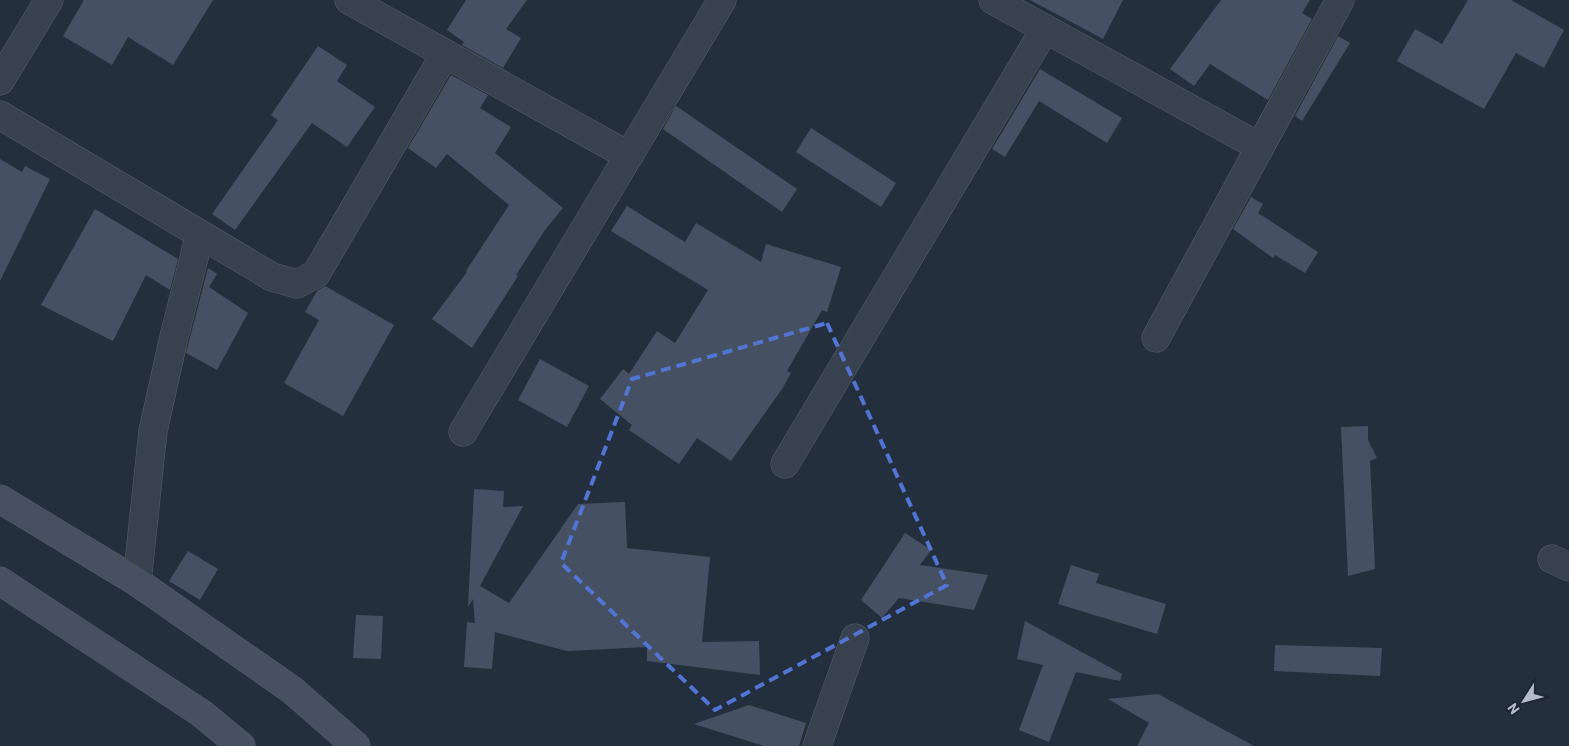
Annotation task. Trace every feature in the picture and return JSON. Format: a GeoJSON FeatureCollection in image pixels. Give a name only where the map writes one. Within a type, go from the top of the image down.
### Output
{"type":"FeatureCollection","features":[{"type":"Feature","properties":{"kind":"main road"},"geometry":{"type":"LineString","coordinates":[[0,499],[137,582],[292,690],[356,746]]}},
{"type":"Feature","properties":{"kind":"main road"},"geometry":{"type":"LineString","coordinates":[[0,581],[201,713],[241,746]]}},
{"type":"Feature","properties":{"kind":"street"},"geometry":{"type":"LineString","coordinates":[[0,81],[49,0]]}},
{"type":"Feature","properties":{"kind":"street"},"geometry":{"type":"LineString","coordinates":[[463,432],[722,0]]}},
{"type":"Feature","properties":{"kind":"street"},"geometry":{"type":"LineString","coordinates":[[993,0],[1258,146]]}},
{"type":"Feature","properties":{"kind":"street"},"geometry":{"type":"LineString","coordinates":[[1156,338],[1258,146],[1340,0]]}},
{"type":"Feature","properties":{"kind":"street"},"geometry":{"type":"LineString","coordinates":[[365,4],[444,54],[629,156]]}},
{"type":"Feature","properties":{"kind":"street"},"geometry":{"type":"LineString","coordinates":[[785,464],[1045,29]]}},
{"type":"Feature","properties":{"kind":"street"},"geometry":{"type":"LineString","coordinates":[[0,115],[272,276],[297,284],[316,274],[444,54]]}},
{"type":"Feature","properties":{"kind":"street"},"geometry":{"type":"LineString","coordinates":[[137,582],[153,431],[200,234]]}},
{"type":"Feature","properties":{"kind":"street"},"geometry":{"type":"LineString","coordinates":[[817,746],[855,638]]}},
{"type":"Feature","properties":{"kind":"highlighted area"},"geometry":{"type":"Polygon","coordinates":[[[827,323],[947,585],[715,710],[561,563],[632,379],[827,323]]]}},
{"type":"Feature","properties":{"kind":"building"},"geometry":{"type":"Polygon","coordinates":[[[84,0],[213,0],[173,65],[128,37],[112,65],[63,36],[84,0]]]}},
{"type":"Feature","properties":{"kind":"building"},"geometry":{"type":"Polygon","coordinates":[[[466,0],[527,0],[506,29],[521,38],[503,68],[462,45],[464,42],[447,30],[466,0]]]}},
{"type":"Feature","properties":{"kind":"building"},"geometry":{"type":"Polygon","coordinates":[[[1030,0],[1123,0],[1103,39],[1030,0]]]}},
{"type":"Feature","properties":{"kind":"building"},"geometry":{"type":"Polygon","coordinates":[[[1221,0],[1310,0],[1302,13],[1312,19],[1268,100],[1210,64],[1194,86],[1170,69],[1221,0]]]}},
{"type":"Feature","properties":{"kind":"building"},"geometry":{"type":"Polygon","coordinates":[[[1468,0],[1511,0],[1564,30],[1544,68],[1516,53],[1484,109],[1397,61],[1415,29],[1442,44],[1468,0]]]}},
{"type":"Feature","properties":{"kind":"building"},"geometry":{"type":"Polygon","coordinates":[[[1338,36],[1350,43],[1302,121],[1295,116],[1338,36]]]}},
{"type":"Feature","properties":{"kind":"building"},"geometry":{"type":"Polygon","coordinates":[[[318,46],[347,65],[337,81],[375,107],[347,147],[312,123],[235,230],[212,214],[278,120],[271,115],[318,46]]]}},
{"type":"Feature","properties":{"kind":"building"},"geometry":{"type":"Polygon","coordinates":[[[1040,69],[1122,118],[1107,143],[1039,101],[1005,157],[992,149],[1040,69]]]}},
{"type":"Feature","properties":{"kind":"building"},"geometry":{"type":"Polygon","coordinates":[[[451,75],[488,95],[480,108],[511,127],[495,153],[563,208],[545,230],[472,348],[432,319],[467,272],[509,205],[447,154],[436,168],[408,148],[451,75]]]}},
{"type":"Feature","properties":{"kind":"building"},"geometry":{"type":"Polygon","coordinates":[[[676,106],[797,189],[782,212],[663,129],[676,106]]]}},
{"type":"Feature","properties":{"kind":"building"},"geometry":{"type":"Polygon","coordinates":[[[811,128],[896,183],[881,207],[796,152],[811,128]]]}},
{"type":"Feature","properties":{"kind":"building"},"geometry":{"type":"Polygon","coordinates":[[[0,159],[22,172],[25,166],[50,179],[0,281],[0,159]]]}},
{"type":"Feature","properties":{"kind":"building"},"geometry":{"type":"Polygon","coordinates":[[[1251,197],[1263,204],[1258,213],[1318,252],[1305,273],[1275,255],[1273,258],[1233,229],[1251,197]]]}},
{"type":"Feature","properties":{"kind":"building"},"geometry":{"type":"Polygon","coordinates":[[[627,206],[685,242],[696,223],[761,262],[766,244],[841,267],[827,312],[822,310],[787,371],[791,373],[782,389],[731,461],[697,438],[679,464],[629,430],[632,425],[600,399],[623,369],[629,374],[657,331],[675,343],[708,290],[611,231],[627,206]]]}},
{"type":"Feature","properties":{"kind":"building"},"geometry":{"type":"Polygon","coordinates":[[[95,209],[178,259],[170,290],[146,275],[113,341],[41,305],[95,209]]]}},
{"type":"Feature","properties":{"kind":"building"},"geometry":{"type":"Polygon","coordinates":[[[208,268],[217,274],[209,287],[248,313],[217,370],[186,353],[208,268]]]}},
{"type":"Feature","properties":{"kind":"building"},"geometry":{"type":"Polygon","coordinates":[[[325,286],[394,325],[343,416],[284,383],[319,320],[305,312],[317,291],[325,286]]]}},
{"type":"Feature","properties":{"kind":"building"},"geometry":{"type":"Polygon","coordinates":[[[540,359],[589,386],[567,427],[518,400],[540,359]]]}},
{"type":"Feature","properties":{"kind":"building"},"geometry":{"type":"Polygon","coordinates":[[[1368,426],[1368,440],[1377,458],[1370,461],[1375,569],[1348,576],[1341,427],[1368,426]]]}},
{"type":"Feature","properties":{"kind":"building"},"geometry":{"type":"Polygon","coordinates":[[[474,489],[504,491],[503,507],[523,506],[480,586],[509,603],[578,504],[625,502],[627,548],[710,557],[702,642],[759,641],[760,675],[647,661],[647,647],[567,651],[495,632],[492,669],[464,667],[467,622],[475,623],[473,599],[468,607],[474,489]]]}},
{"type":"Feature","properties":{"kind":"building"},"geometry":{"type":"Polygon","coordinates":[[[905,533],[931,550],[920,565],[988,575],[974,610],[899,598],[882,618],[861,600],[905,533]]]}},
{"type":"Feature","properties":{"kind":"building"},"geometry":{"type":"Polygon","coordinates":[[[188,551],[218,569],[200,600],[169,581],[188,551]]]}},
{"type":"Feature","properties":{"kind":"building"},"geometry":{"type":"Polygon","coordinates":[[[1071,565],[1099,574],[1096,583],[1166,604],[1157,634],[1058,604],[1071,565]]]}},
{"type":"Feature","properties":{"kind":"building"},"geometry":{"type":"Polygon","coordinates":[[[356,615],[383,616],[381,659],[353,658],[356,615]]]}},
{"type":"Feature","properties":{"kind":"building"},"geometry":{"type":"Polygon","coordinates":[[[1025,621],[1122,674],[1120,681],[1076,672],[1049,742],[1019,730],[1043,665],[1017,659],[1025,621]]]}},
{"type":"Feature","properties":{"kind":"building"},"geometry":{"type":"Polygon","coordinates":[[[1275,645],[1382,648],[1380,676],[1274,671],[1275,645]]]}},
{"type":"Feature","properties":{"kind":"building"},"geometry":{"type":"Polygon","coordinates":[[[1158,694],[1254,746],[1137,746],[1149,723],[1108,699],[1158,694]]]}},
{"type":"Feature","properties":{"kind":"building"},"geometry":{"type":"Polygon","coordinates":[[[749,705],[806,723],[799,746],[764,746],[694,724],[749,705]]]}}]}
